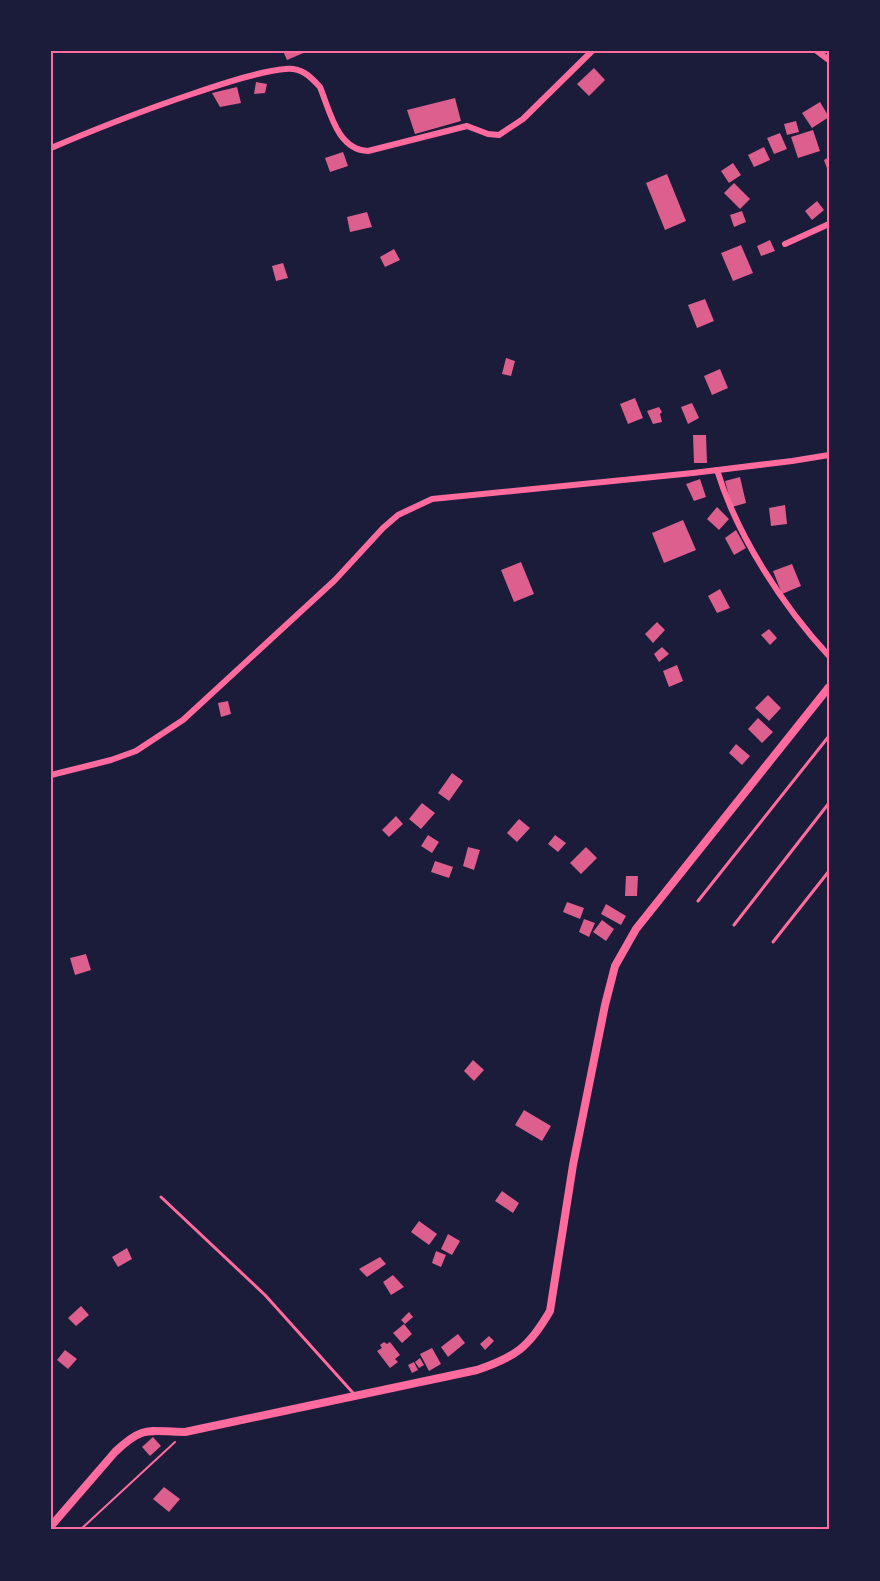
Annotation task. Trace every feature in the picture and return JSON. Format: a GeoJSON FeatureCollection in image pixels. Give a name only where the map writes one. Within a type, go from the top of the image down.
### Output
{"type":"FeatureCollection","features":[{"type":"Feature","properties":{"kind":"street"},"geometry":{"type":"LineString","coordinates":[[51,148],[107,124],[211,87],[286,68],[308,73],[320,87],[346,143],[360,151],[368,151],[467,126],[488,134],[499,135],[523,119],[592,51]]}},
{"type":"Feature","properties":{"kind":"street"},"geometry":{"type":"LineString","coordinates":[[817,51],[829,60]]}},
{"type":"Feature","properties":{"kind":"street"},"geometry":{"type":"LineString","coordinates":[[785,244],[829,224]]}},
{"type":"Feature","properties":{"kind":"street"},"geometry":{"type":"LineString","coordinates":[[51,775],[111,760],[136,751],[183,720],[335,580],[383,528],[412,507],[432,499],[717,470],[829,455]]}},
{"type":"Feature","properties":{"kind":"street"},"geometry":{"type":"LineString","coordinates":[[717,470],[726,499],[745,537],[787,605],[829,656]]}},
{"type":"Feature","properties":{"kind":"street"},"geometry":{"type":"LineString","coordinates":[[51,1526],[127,1441],[140,1433],[151,1430],[185,1432],[477,1370],[501,1362],[519,1351],[539,1330],[550,1311],[573,1165],[615,966],[636,929],[828,692]]}},
{"type":"Feature","properties":{"kind":"lane"},"geometry":{"type":"LineString","coordinates":[[698,901],[829,736]]}},
{"type":"Feature","properties":{"kind":"lane"},"geometry":{"type":"LineString","coordinates":[[734,925],[829,803]]}},
{"type":"Feature","properties":{"kind":"lane"},"geometry":{"type":"LineString","coordinates":[[773,942],[829,871]]}},
{"type":"Feature","properties":{"kind":"lane"},"geometry":{"type":"LineString","coordinates":[[161,1197],[265,1295],[356,1396]]}},
{"type":"Feature","properties":{"kind":"path"},"geometry":{"type":"LineString","coordinates":[[80,1530],[158,1460],[185,1432]]}},
{"type":"Feature","properties":{"kind":"building"},"geometry":{"type":"Polygon","coordinates":[[[283,51],[308,51],[287,60],[283,51]]]}},
{"type":"Feature","properties":{"kind":"building"},"geometry":{"type":"Polygon","coordinates":[[[594,68],[605,80],[589,96],[577,84],[594,68]]]}},
{"type":"Feature","properties":{"kind":"building"},"geometry":{"type":"Polygon","coordinates":[[[256,82],[267,84],[265,93],[254,94],[256,82]]]}},
{"type":"Feature","properties":{"kind":"building"},"geometry":{"type":"Polygon","coordinates":[[[237,87],[241,103],[220,107],[212,93],[237,87]]]}},
{"type":"Feature","properties":{"kind":"building"},"geometry":{"type":"Polygon","coordinates":[[[455,98],[461,121],[415,134],[407,110],[455,98]]]}},
{"type":"Feature","properties":{"kind":"building"},"geometry":{"type":"Polygon","coordinates":[[[820,102],[829,117],[812,128],[802,113],[820,102]]]}},
{"type":"Feature","properties":{"kind":"building"},"geometry":{"type":"Polygon","coordinates":[[[796,121],[799,132],[787,135],[784,124],[796,121]]]}},
{"type":"Feature","properties":{"kind":"building"},"geometry":{"type":"Polygon","coordinates":[[[813,130],[820,151],[798,158],[791,137],[813,130]]]}},
{"type":"Feature","properties":{"kind":"building"},"geometry":{"type":"Polygon","coordinates":[[[780,133],[787,149],[774,154],[767,138],[780,133]]]}},
{"type":"Feature","properties":{"kind":"building"},"geometry":{"type":"Polygon","coordinates":[[[764,147],[770,160],[754,167],[748,155],[764,147]]]}},
{"type":"Feature","properties":{"kind":"building"},"geometry":{"type":"Polygon","coordinates":[[[343,152],[348,166],[330,172],[325,158],[343,152]]]}},
{"type":"Feature","properties":{"kind":"building"},"geometry":{"type":"Polygon","coordinates":[[[829,157],[829,174],[824,160],[829,157]]]}},
{"type":"Feature","properties":{"kind":"building"},"geometry":{"type":"Polygon","coordinates":[[[733,163],[741,175],[729,183],[721,171],[733,163]]]}},
{"type":"Feature","properties":{"kind":"building"},"geometry":{"type":"Polygon","coordinates":[[[667,174],[686,221],[665,230],[646,183],[667,174]]]}},
{"type":"Feature","properties":{"kind":"building"},"geometry":{"type":"Polygon","coordinates":[[[734,183],[750,199],[740,209],[724,193],[734,183]]]}},
{"type":"Feature","properties":{"kind":"building"},"geometry":{"type":"Polygon","coordinates":[[[817,201],[824,210],[812,220],[805,211],[817,201]]]}},
{"type":"Feature","properties":{"kind":"building"},"geometry":{"type":"Polygon","coordinates":[[[742,211],[746,222],[734,227],[730,215],[742,211]]]}},
{"type":"Feature","properties":{"kind":"building"},"geometry":{"type":"Polygon","coordinates":[[[367,212],[372,227],[350,232],[347,217],[367,212]]]}},
{"type":"Feature","properties":{"kind":"building"},"geometry":{"type":"Polygon","coordinates":[[[770,240],[775,251],[761,256],[757,246],[770,240]]]}},
{"type":"Feature","properties":{"kind":"building"},"geometry":{"type":"Polygon","coordinates":[[[741,245],[753,273],[733,281],[721,253],[741,245]]]}},
{"type":"Feature","properties":{"kind":"building"},"geometry":{"type":"Polygon","coordinates":[[[394,249],[400,260],[385,267],[380,257],[394,249]]]}},
{"type":"Feature","properties":{"kind":"building"},"geometry":{"type":"Polygon","coordinates":[[[283,263],[288,278],[276,281],[272,266],[283,263]]]}},
{"type":"Feature","properties":{"kind":"building"},"geometry":{"type":"Polygon","coordinates":[[[705,299],[714,321],[697,328],[688,305],[705,299]]]}},
{"type":"Feature","properties":{"kind":"building"},"geometry":{"type":"Polygon","coordinates":[[[506,358],[515,361],[511,376],[502,374],[506,358]]]}},
{"type":"Feature","properties":{"kind":"building"},"geometry":{"type":"Polygon","coordinates":[[[720,369],[728,388],[712,395],[704,376],[720,369]]]}},
{"type":"Feature","properties":{"kind":"building"},"geometry":{"type":"Polygon","coordinates":[[[635,398],[643,418],[628,424],[620,404],[635,398]]]}},
{"type":"Feature","properties":{"kind":"building"},"geometry":{"type":"Polygon","coordinates":[[[692,403],[699,418],[688,424],[681,407],[692,403]]]}},
{"type":"Feature","properties":{"kind":"building"},"geometry":{"type":"Polygon","coordinates":[[[659,407],[662,412],[660,414],[662,422],[653,424],[647,411],[659,407]]]}},
{"type":"Feature","properties":{"kind":"building"},"geometry":{"type":"Polygon","coordinates":[[[693,435],[706,435],[707,463],[694,463],[693,435]]]}},
{"type":"Feature","properties":{"kind":"building"},"geometry":{"type":"Polygon","coordinates":[[[740,477],[746,503],[732,507],[725,481],[740,477]]]}},
{"type":"Feature","properties":{"kind":"building"},"geometry":{"type":"Polygon","coordinates":[[[700,479],[706,497],[694,501],[686,484],[700,479]]]}},
{"type":"Feature","properties":{"kind":"building"},"geometry":{"type":"Polygon","coordinates":[[[785,505],[787,524],[771,526],[769,508],[785,505]]]}},
{"type":"Feature","properties":{"kind":"building"},"geometry":{"type":"Polygon","coordinates":[[[717,507],[729,519],[719,530],[707,519],[717,507]]]}},
{"type":"Feature","properties":{"kind":"building"},"geometry":{"type":"Polygon","coordinates":[[[683,520],[696,550],[664,563],[652,533],[683,520]]]}},
{"type":"Feature","properties":{"kind":"building"},"geometry":{"type":"Polygon","coordinates":[[[736,530],[746,548],[734,555],[725,538],[736,530]]]}},
{"type":"Feature","properties":{"kind":"building"},"geometry":{"type":"Polygon","coordinates":[[[521,562],[534,594],[514,602],[501,570],[521,562]]]}},
{"type":"Feature","properties":{"kind":"building"},"geometry":{"type":"Polygon","coordinates":[[[792,564],[801,586],[782,594],[773,571],[792,564]]]}},
{"type":"Feature","properties":{"kind":"building"},"geometry":{"type":"Polygon","coordinates":[[[720,589],[730,608],[717,613],[708,596],[720,589]]]}},
{"type":"Feature","properties":{"kind":"building"},"geometry":{"type":"Polygon","coordinates":[[[657,622],[665,630],[653,643],[645,634],[657,622]]]}},
{"type":"Feature","properties":{"kind":"building"},"geometry":{"type":"Polygon","coordinates":[[[769,629],[777,638],[770,645],[761,635],[769,629]]]}},
{"type":"Feature","properties":{"kind":"building"},"geometry":{"type":"Polygon","coordinates":[[[662,647],[669,654],[659,662],[654,654],[662,647]]]}},
{"type":"Feature","properties":{"kind":"building"},"geometry":{"type":"Polygon","coordinates":[[[677,665],[683,681],[669,687],[663,671],[677,665]]]}},
{"type":"Feature","properties":{"kind":"building"},"geometry":{"type":"Polygon","coordinates":[[[768,695],[781,708],[769,721],[755,708],[768,695]]]}},
{"type":"Feature","properties":{"kind":"building"},"geometry":{"type":"Polygon","coordinates":[[[228,701],[231,714],[221,717],[218,703],[228,701]]]}},
{"type":"Feature","properties":{"kind":"building"},"geometry":{"type":"Polygon","coordinates":[[[758,718],[773,732],[762,743],[748,729],[758,718]]]}},
{"type":"Feature","properties":{"kind":"building"},"geometry":{"type":"Polygon","coordinates":[[[736,744],[750,756],[742,765],[729,753],[736,744]]]}},
{"type":"Feature","properties":{"kind":"building"},"geometry":{"type":"Polygon","coordinates":[[[452,773],[463,781],[449,801],[438,793],[452,773]]]}},
{"type":"Feature","properties":{"kind":"building"},"geometry":{"type":"Polygon","coordinates":[[[422,803],[435,813],[421,829],[409,819],[422,803]]]}},
{"type":"Feature","properties":{"kind":"building"},"geometry":{"type":"Polygon","coordinates":[[[396,816],[403,824],[389,837],[382,830],[396,816]]]}},
{"type":"Feature","properties":{"kind":"building"},"geometry":{"type":"Polygon","coordinates":[[[519,819],[530,828],[517,842],[507,833],[519,819]]]}},
{"type":"Feature","properties":{"kind":"building"},"geometry":{"type":"Polygon","coordinates":[[[428,835],[439,842],[432,853],[421,846],[428,835]]]}},
{"type":"Feature","properties":{"kind":"building"},"geometry":{"type":"Polygon","coordinates":[[[555,835],[566,843],[558,852],[548,844],[555,835]]]}},
{"type":"Feature","properties":{"kind":"building"},"geometry":{"type":"Polygon","coordinates":[[[468,847],[480,850],[474,870],[463,866],[468,847]]]}},
{"type":"Feature","properties":{"kind":"building"},"geometry":{"type":"Polygon","coordinates":[[[586,847],[597,858],[581,874],[570,863],[586,847]]]}},
{"type":"Feature","properties":{"kind":"building"},"geometry":{"type":"Polygon","coordinates":[[[435,861],[453,867],[449,878],[431,872],[435,861]]]}},
{"type":"Feature","properties":{"kind":"building"},"geometry":{"type":"Polygon","coordinates":[[[626,876],[638,876],[637,896],[625,896],[626,876]]]}},
{"type":"Feature","properties":{"kind":"building"},"geometry":{"type":"Polygon","coordinates":[[[567,902],[584,908],[580,919],[563,912],[567,902]]]}},
{"type":"Feature","properties":{"kind":"building"},"geometry":{"type":"Polygon","coordinates":[[[606,904],[626,916],[621,925],[601,914],[606,904]]]}},
{"type":"Feature","properties":{"kind":"building"},"geometry":{"type":"Polygon","coordinates":[[[584,919],[595,923],[589,937],[579,932],[584,919]]]}},
{"type":"Feature","properties":{"kind":"building"},"geometry":{"type":"Polygon","coordinates":[[[602,920],[614,929],[606,941],[593,932],[602,920]]]}},
{"type":"Feature","properties":{"kind":"building"},"geometry":{"type":"Polygon","coordinates":[[[86,954],[91,970],[75,975],[70,958],[86,954]]]}},
{"type":"Feature","properties":{"kind":"building"},"geometry":{"type":"Polygon","coordinates":[[[473,1060],[484,1070],[474,1081],[464,1071],[473,1060]]]}},
{"type":"Feature","properties":{"kind":"building"},"geometry":{"type":"Polygon","coordinates":[[[524,1110],[551,1126],[542,1141],[515,1125],[524,1110]]]}},
{"type":"Feature","properties":{"kind":"building"},"geometry":{"type":"Polygon","coordinates":[[[502,1191],[519,1203],[513,1213],[495,1201],[502,1191]]]}},
{"type":"Feature","properties":{"kind":"building"},"geometry":{"type":"Polygon","coordinates":[[[419,1221],[437,1234],[429,1245],[411,1232],[419,1221]]]}},
{"type":"Feature","properties":{"kind":"building"},"geometry":{"type":"Polygon","coordinates":[[[448,1234],[460,1241],[452,1255],[441,1249],[448,1234]]]}},
{"type":"Feature","properties":{"kind":"building"},"geometry":{"type":"Polygon","coordinates":[[[127,1248],[132,1259],[118,1267],[112,1257],[127,1248]]]}},
{"type":"Feature","properties":{"kind":"building"},"geometry":{"type":"Polygon","coordinates":[[[436,1251],[446,1255],[441,1267],[432,1263],[436,1251]]]}},
{"type":"Feature","properties":{"kind":"building"},"geometry":{"type":"Polygon","coordinates":[[[380,1257],[386,1264],[367,1277],[359,1269],[380,1257]]]}},
{"type":"Feature","properties":{"kind":"building"},"geometry":{"type":"Polygon","coordinates":[[[393,1275],[404,1287],[391,1295],[383,1282],[393,1275]]]}},
{"type":"Feature","properties":{"kind":"building"},"geometry":{"type":"Polygon","coordinates":[[[81,1306],[89,1315],[76,1326],[68,1318],[81,1306]]]}},
{"type":"Feature","properties":{"kind":"building"},"geometry":{"type":"Polygon","coordinates":[[[409,1312],[413,1317],[405,1324],[401,1320],[409,1312]]]}},
{"type":"Feature","properties":{"kind":"building"},"geometry":{"type":"Polygon","coordinates":[[[404,1324],[412,1334],[402,1343],[393,1333],[404,1324]]]}},
{"type":"Feature","properties":{"kind":"building"},"geometry":{"type":"Polygon","coordinates":[[[458,1334],[465,1343],[448,1357],[441,1347],[458,1334]]]}},
{"type":"Feature","properties":{"kind":"building"},"geometry":{"type":"Polygon","coordinates":[[[489,1336],[494,1341],[485,1350],[480,1344],[489,1336]]]}},
{"type":"Feature","properties":{"kind":"building"},"geometry":{"type":"Polygon","coordinates":[[[384,1342],[387,1344],[390,1342],[400,1355],[395,1359],[398,1362],[390,1368],[377,1351],[382,1348],[380,1345],[384,1342]]]}},
{"type":"Feature","properties":{"kind":"building"},"geometry":{"type":"Polygon","coordinates":[[[432,1348],[441,1364],[429,1371],[420,1354],[432,1348]]]}},
{"type":"Feature","properties":{"kind":"building"},"geometry":{"type":"Polygon","coordinates":[[[65,1350],[77,1359],[68,1369],[57,1360],[65,1350]]]}},
{"type":"Feature","properties":{"kind":"building"},"geometry":{"type":"Polygon","coordinates":[[[420,1358],[424,1365],[419,1368],[415,1362],[420,1358]]]}},
{"type":"Feature","properties":{"kind":"building"},"geometry":{"type":"Polygon","coordinates":[[[414,1362],[418,1370],[412,1373],[408,1365],[414,1362]]]}},
{"type":"Feature","properties":{"kind":"building"},"geometry":{"type":"Polygon","coordinates":[[[153,1437],[161,1446],[150,1456],[142,1447],[153,1437]]]}},
{"type":"Feature","properties":{"kind":"building"},"geometry":{"type":"Polygon","coordinates":[[[164,1487],[180,1499],[169,1512],[153,1499],[164,1487]]]}}]}
